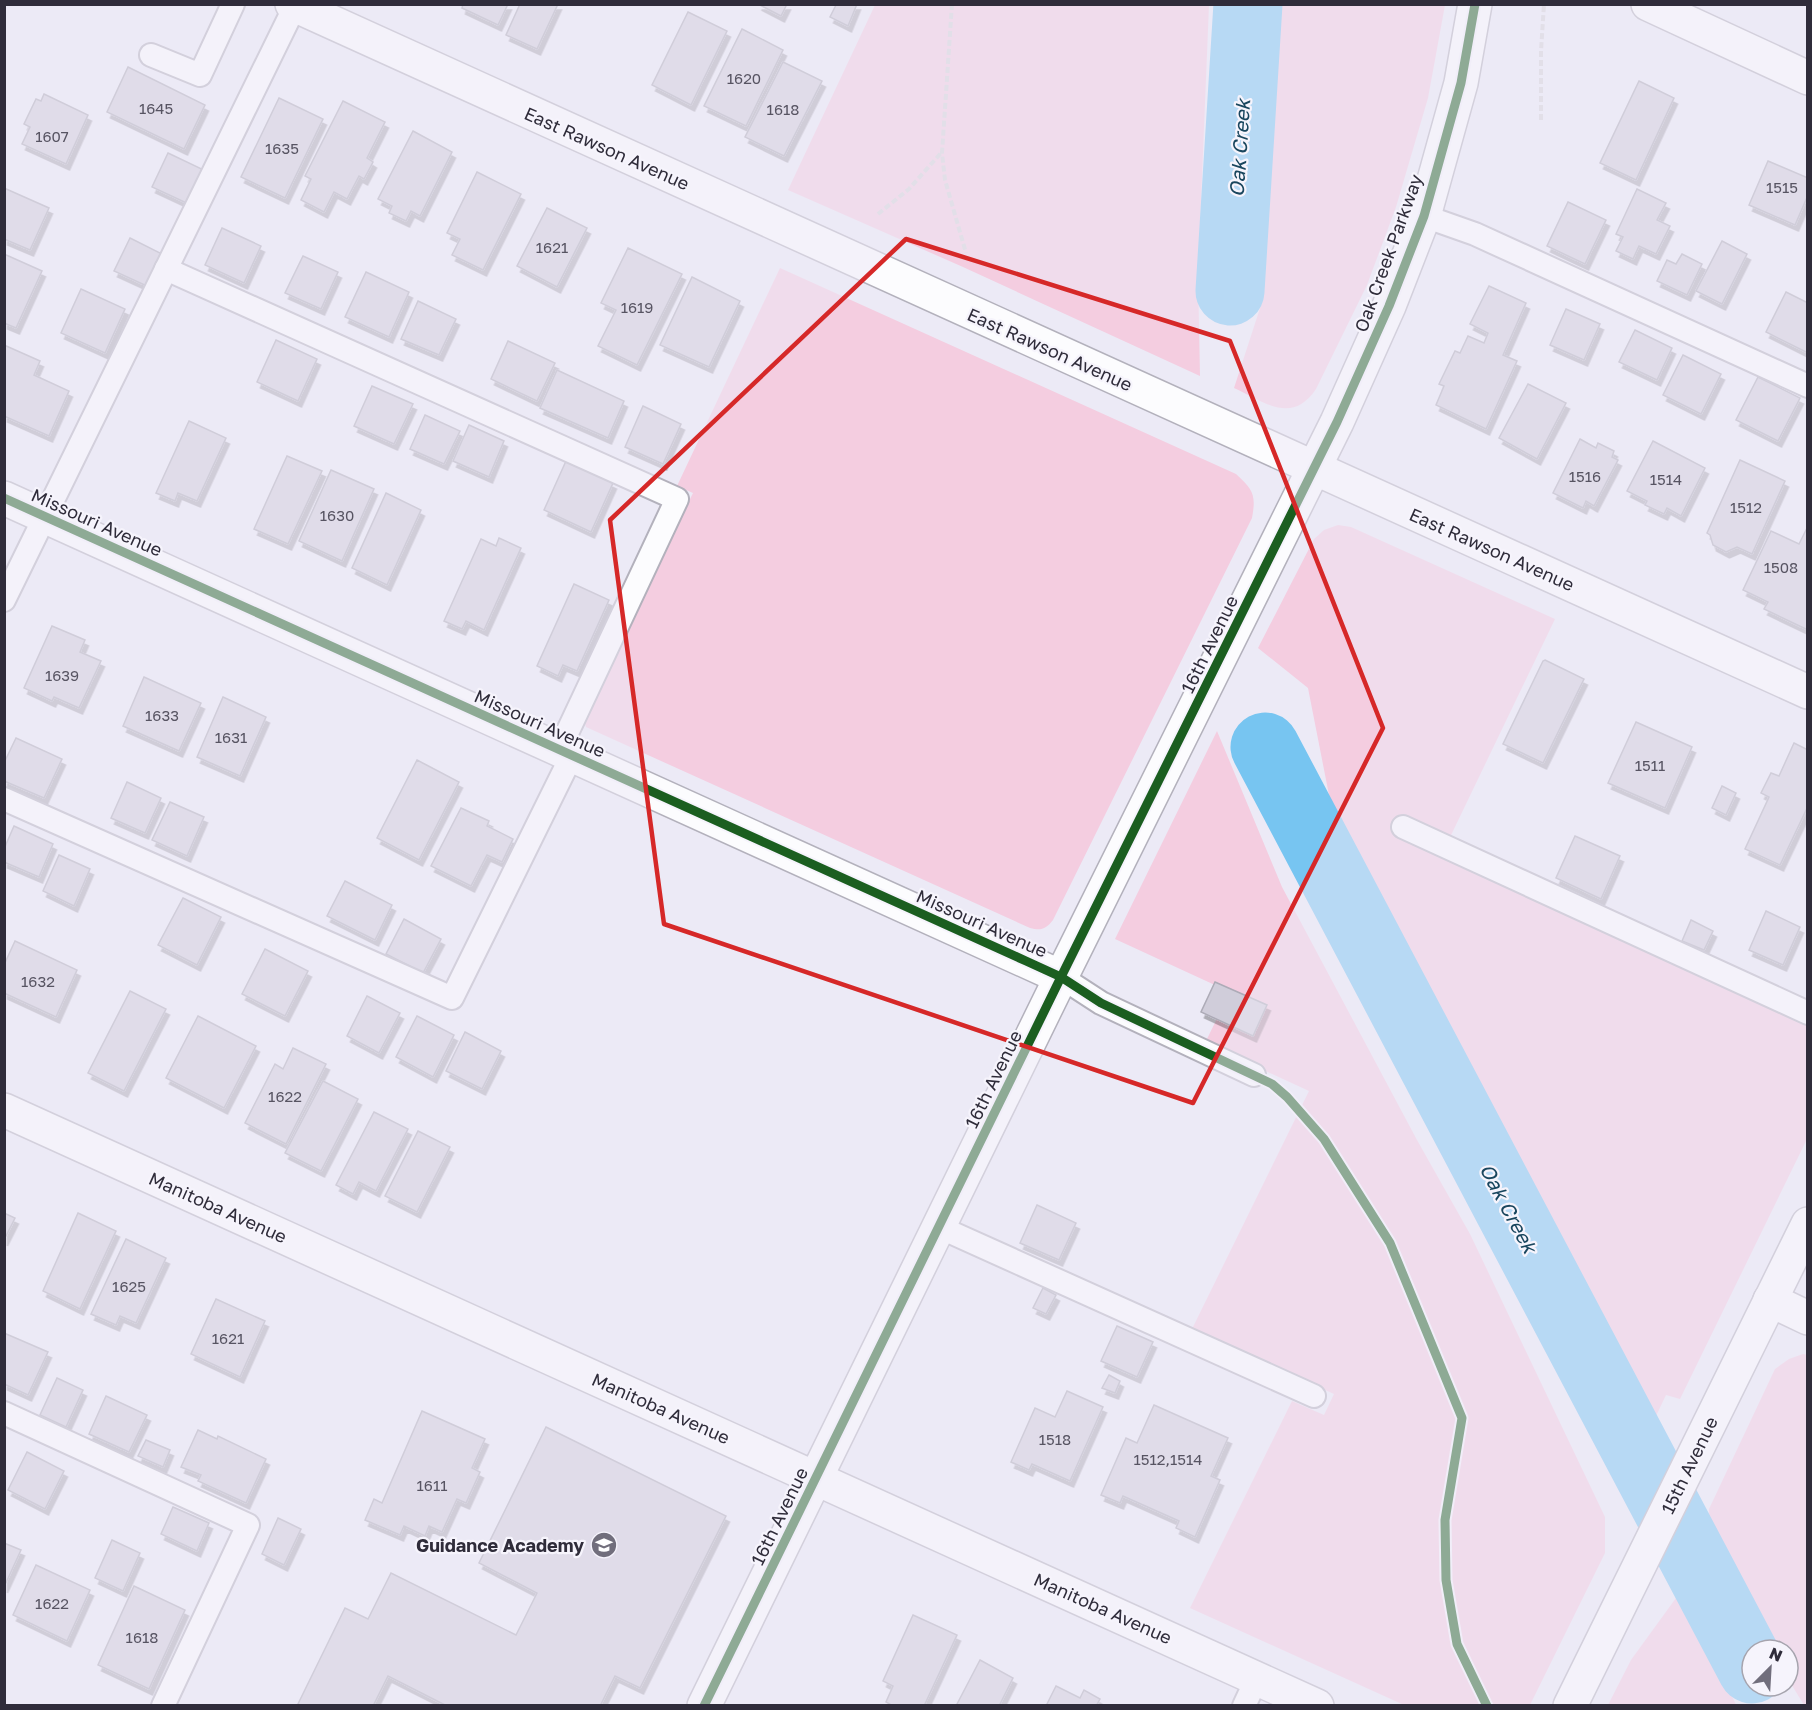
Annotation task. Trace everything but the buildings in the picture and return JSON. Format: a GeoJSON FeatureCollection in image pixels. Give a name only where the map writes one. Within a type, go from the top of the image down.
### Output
{"type":"FeatureCollection","features":[{"type":"Feature","properties":{"kind":"street","name":"Oak Creek Parkway"},"geometry":{"type":"LineString","coordinates":[[1314,469],[1389,306],[1424,216],[1461,83],[1475,4]]}},
{"type":"Feature","properties":{"kind":"street"},"geometry":{"type":"LineString","coordinates":[[1648,4],[1808,78]]}},
{"type":"Feature","properties":{"kind":"street","name":"East Rawson Avenue"},"geometry":{"type":"LineString","coordinates":[[293,5],[329,12],[1314,469],[1808,692]]}},
{"type":"Feature","properties":{"kind":"street","name":"16th Avenue"},"geometry":{"type":"LineString","coordinates":[[704,1706],[1061,977],[1314,469]]}},
{"type":"Feature","properties":{"kind":"street","name":"Missouri Avenue"},"geometry":{"type":"LineString","coordinates":[[4,498],[1061,977]]}},
{"type":"Feature","properties":{"kind":"street","name":"Manitoba Avenue"},"geometry":{"type":"LineString","coordinates":[[4,1110],[816,1478],[1250,1692],[1317,1706]]}},
{"type":"Feature","properties":{"kind":"street","name":"15th Avenue"},"geometry":{"type":"LineString","coordinates":[[1570,1706],[1808,1224]]}},
{"type":"Feature","properties":{"kind":"street"},"geometry":{"type":"LineString","coordinates":[[1770,1300],[1808,1318]]}},
{"type":"Feature","properties":{"kind":"lane"},"geometry":{"type":"LineString","coordinates":[[151,55],[200,75],[233,4]]}},
{"type":"Feature","properties":{"kind":"lane"},"geometry":{"type":"LineString","coordinates":[[4,600],[293,5]]}},
{"type":"Feature","properties":{"kind":"lane"},"geometry":{"type":"LineString","coordinates":[[1424,216],[1475,234],[1808,386]]}},
{"type":"Feature","properties":{"kind":"lane"},"geometry":{"type":"LineString","coordinates":[[4,799],[452,998],[566,753],[676,499],[166,269]]}},
{"type":"Feature","properties":{"kind":"lane"},"geometry":{"type":"LineString","coordinates":[[1403,827],[1808,1013]]}},
{"type":"Feature","properties":{"kind":"lane"},"geometry":{"type":"LineString","coordinates":[[1061,977],[1101,1003],[1254,1075]]}},
{"type":"Feature","properties":{"kind":"lane"},"geometry":{"type":"LineString","coordinates":[[939,1227],[1314,1396]]}},
{"type":"Feature","properties":{"kind":"lane"},"geometry":{"type":"LineString","coordinates":[[4,1413],[248,1525],[163,1706]]}},
{"type":"Feature","properties":{"kind":"path"},"geometry":{"type":"LineString","coordinates":[[951,4],[942,153],[945,180],[966,253]]}},
{"type":"Feature","properties":{"kind":"path"},"geometry":{"type":"LineString","coordinates":[[1541,120],[1540,51],[1544,4]]}},
{"type":"Feature","properties":{"kind":"path"},"geometry":{"type":"LineString","coordinates":[[878,213],[909,189],[942,153]]}},
{"type":"Feature","properties":{"kind":"highlighted area"},"geometry":{"type":"Polygon","coordinates":[[[906,239],[1230,341],[1383,728],[1193,1103],[664,924],[610,520],[906,239]]]}},
{"type":"Feature","properties":{"kind":"shaded area"},"geometry":{"type":"Polygon","coordinates":[[[875,5],[1209,5],[1198,275],[1200,376],[963,267],[788,190],[875,5]]]}},
{"type":"Feature","properties":{"kind":"shaded area"},"geometry":{"type":"Polygon","coordinates":[[[1270,5],[1445,5],[1428,98],[1396,207],[1367,285],[1316,389],[1307,400],[1297,406],[1287,408],[1267,404],[1234,388],[1262,302],[1270,5]]]}},
{"type":"Feature","properties":{"kind":"shaded area"},"geometry":{"type":"Polygon","coordinates":[[[780,268],[1236,474],[1252,494],[1254,504],[1252,518],[1053,920],[1043,929],[1030,928],[586,727],[583,717],[693,493],[677,486],[780,268]]]}},
{"type":"Feature","properties":{"kind":"shaded area"},"geometry":{"type":"Polygon","coordinates":[[[1338,525],[1351,527],[1555,619],[1441,856],[1807,1021],[1807,1139],[1680,1399],[1666,1395],[1644,1441],[1339,846],[1308,688],[1258,648],[1314,539],[1324,530],[1338,525]]]}},
{"type":"Feature","properties":{"kind":"shaded area"},"geometry":{"type":"Polygon","coordinates":[[[1217,731],[1282,887],[1417,1140],[1470,1234],[1605,1517],[1605,1553],[1530,1705],[1404,1705],[1190,1608],[1292,1401],[1324,1415],[1334,1394],[1192,1329],[1309,1091],[1205,1043],[1230,992],[1115,939],[1217,731]]]}},
{"type":"Feature","properties":{"kind":"shaded area"},"geometry":{"type":"Polygon","coordinates":[[[1803,1354],[1808,1355],[1807,1706],[1800,1698],[1800,1638],[1763,1638],[1707,1548],[1709,1509],[1775,1369],[1789,1359],[1803,1354]]]}},
{"type":"Feature","properties":{"kind":"shaded area"},"geometry":{"type":"Polygon","coordinates":[[[1684,1587],[1736,1705],[1608,1705],[1631,1660],[1684,1587]]]}},
{"type":"Feature","properties":{"kind":"waterway","name":"Oak Creek"},"geometry":{"type":"LineString","coordinates":[[1230,291],[1248,4]]}},
{"type":"Feature","properties":{"kind":"waterway","name":"Oak Creek"},"geometry":{"type":"LineString","coordinates":[[1265,747],[1740,1646]]}},
{"type":"Feature","properties":{"kind":"cycle path"},"geometry":{"type":"LineString","coordinates":[[704,1706],[1061,977],[1337,422],[1389,306],[1424,216],[1461,83],[1475,4]]}},
{"type":"Feature","properties":{"kind":"cycle path"},"geometry":{"type":"LineString","coordinates":[[4,498],[1061,977],[1101,1003],[1272,1084],[1287,1097],[1324,1139],[1390,1243],[1462,1418],[1445,1520],[1446,1580],[1457,1644],[1487,1706]]}},
{"type":"Feature","properties":{"kind":"place","name":"Guidance Academy"},"geometry":{"type":"Point","coordinates":[604,1545]}}]}
